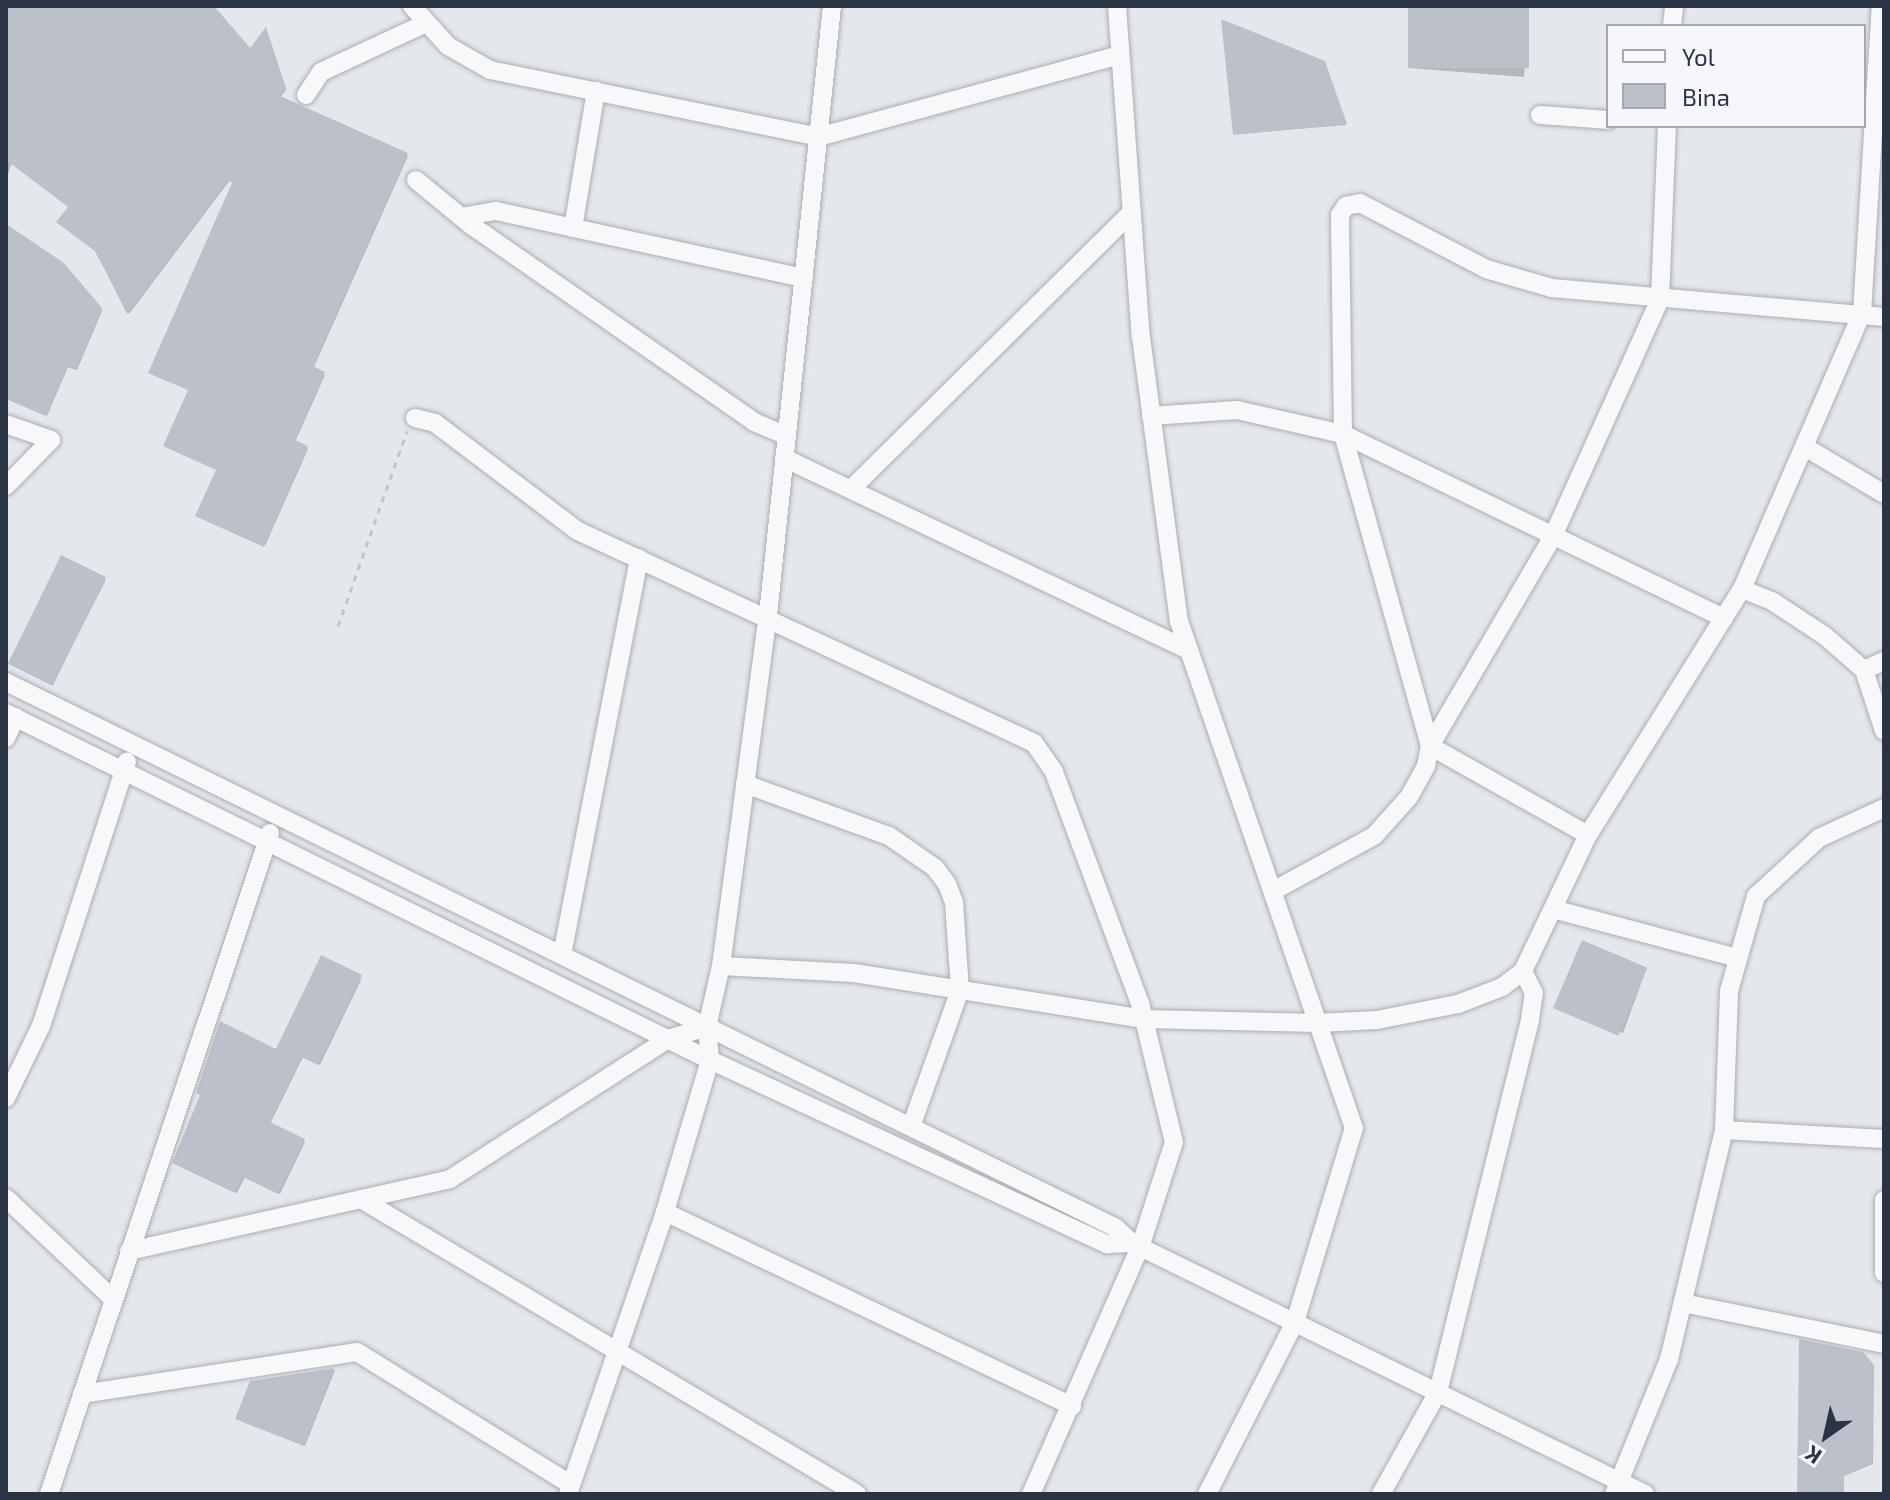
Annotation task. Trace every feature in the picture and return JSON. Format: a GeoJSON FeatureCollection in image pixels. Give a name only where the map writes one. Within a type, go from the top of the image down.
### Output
{"type":"FeatureCollection","features":[{"type":"Feature","properties":{"kind":"street"},"geometry":{"type":"LineString","coordinates":[[412,6],[424,24],[448,46],[490,70],[818,137],[1119,55]]}},
{"type":"Feature","properties":{"kind":"street"},"geometry":{"type":"LineString","coordinates":[[82,1394],[357,1352],[569,1489],[665,1212],[710,1060],[707,1027],[721,966],[768,615],[832,6]]}},
{"type":"Feature","properties":{"kind":"street"},"geometry":{"type":"LineString","coordinates":[[1117,6],[1131,213],[1151,416],[1179,621],[1354,1128],[1295,1322],[1207,1494]]}},
{"type":"Feature","properties":{"kind":"street"},"geometry":{"type":"LineString","coordinates":[[721,966],[854,973],[1144,1019],[1318,1023],[1377,1020],[1458,1004],[1502,987],[1523,971],[1588,835],[1742,589],[1862,313],[1881,6]]}},
{"type":"Feature","properties":{"kind":"street"},"geometry":{"type":"LineString","coordinates":[[306,95],[321,72],[424,24]]}},
{"type":"Feature","properties":{"kind":"street"},"geometry":{"type":"LineString","coordinates":[[573,228],[596,91]]}},
{"type":"Feature","properties":{"kind":"street"},"geometry":{"type":"LineString","coordinates":[[1540,115],[1606,120]]}},
{"type":"Feature","properties":{"kind":"street"},"geometry":{"type":"LineString","coordinates":[[1273,891],[1374,836],[1409,797],[1426,766],[1430,746],[1553,536],[1660,299],[1667,128]]}},
{"type":"Feature","properties":{"kind":"street"},"geometry":{"type":"LineString","coordinates":[[416,180],[461,217],[754,422],[787,436]]}},
{"type":"Feature","properties":{"kind":"street"},"geometry":{"type":"LineString","coordinates":[[1588,835],[1430,746],[1343,434],[1340,215],[1346,206],[1360,203],[1409,224],[1486,269],[1552,288],[1884,317]]}},
{"type":"Feature","properties":{"kind":"street"},"geometry":{"type":"LineString","coordinates":[[461,217],[496,211],[804,278]]}},
{"type":"Feature","properties":{"kind":"street"},"geometry":{"type":"LineString","coordinates":[[851,489],[1131,213]]}},
{"type":"Feature","properties":{"kind":"street"},"geometry":{"type":"LineString","coordinates":[[1151,416],[1237,410],[1343,434],[1724,618]]}},
{"type":"Feature","properties":{"kind":"street"},"geometry":{"type":"LineString","coordinates":[[415,418],[435,423],[578,531],[768,615],[1034,743],[1054,772],[1144,1019],[1174,1142],[1072,1406],[1031,1494]]}},
{"type":"Feature","properties":{"kind":"street"},"geometry":{"type":"LineString","coordinates":[[6,424],[51,440],[6,486]]}},
{"type":"Feature","properties":{"kind":"street"},"geometry":{"type":"LineString","coordinates":[[1805,447],[1884,494]]}},
{"type":"Feature","properties":{"kind":"street"},"geometry":{"type":"LineString","coordinates":[[784,458],[1189,650]]}},
{"type":"Feature","properties":{"kind":"street"},"geometry":{"type":"LineString","coordinates":[[562,955],[639,558]]}},
{"type":"Feature","properties":{"kind":"street"},"geometry":{"type":"LineString","coordinates":[[1742,589],[1772,601],[1825,636],[1864,670],[1884,731]]}},
{"type":"Feature","properties":{"kind":"street"},"geometry":{"type":"LineString","coordinates":[[1864,670],[1884,661]]}},
{"type":"Feature","properties":{"kind":"street"},"geometry":{"type":"LineString","coordinates":[[6,682],[1116,1228],[1136,1245],[1438,1392],[1616,1487],[1645,1494]]}},
{"type":"Feature","properties":{"kind":"street"},"geometry":{"type":"LineString","coordinates":[[6,738],[11,715],[710,1060],[1107,1244],[1136,1245]]}},
{"type":"Feature","properties":{"kind":"street"},"geometry":{"type":"LineString","coordinates":[[6,1098],[41,1026],[133,744]]}},
{"type":"Feature","properties":{"kind":"street"},"geometry":{"type":"LineString","coordinates":[[745,784],[861,824],[935,868],[954,902],[960,990],[911,1127]]}},
{"type":"Feature","properties":{"kind":"street"},"geometry":{"type":"LineString","coordinates":[[1616,1487],[1669,1359],[1724,1130],[1729,991],[1756,896],[1779,871],[1819,838],[1884,808]]}},
{"type":"Feature","properties":{"kind":"street"},"geometry":{"type":"LineString","coordinates":[[49,1494],[277,814]]}},
{"type":"Feature","properties":{"kind":"street"},"geometry":{"type":"LineString","coordinates":[[1553,909],[1737,958]]}},
{"type":"Feature","properties":{"kind":"street"},"geometry":{"type":"LineString","coordinates":[[1381,1494],[1438,1392],[1530,1020],[1534,993],[1523,971]]}},
{"type":"Feature","properties":{"kind":"street"},"geometry":{"type":"LineString","coordinates":[[129,1251],[450,1179],[668,1039],[707,1027]]}},
{"type":"Feature","properties":{"kind":"street"},"geometry":{"type":"LineString","coordinates":[[1724,1130],[1884,1139]]}},
{"type":"Feature","properties":{"kind":"street"},"geometry":{"type":"LineString","coordinates":[[6,1198],[113,1299]]}},
{"type":"Feature","properties":{"kind":"street"},"geometry":{"type":"LineString","coordinates":[[361,1199],[857,1494]]}},
{"type":"Feature","properties":{"kind":"street"},"geometry":{"type":"LineString","coordinates":[[1884,1200],[1884,1273]]}},
{"type":"Feature","properties":{"kind":"street"},"geometry":{"type":"LineString","coordinates":[[665,1212],[1072,1406]]}},
{"type":"Feature","properties":{"kind":"street"},"geometry":{"type":"LineString","coordinates":[[1683,1303],[1884,1344]]}},
{"type":"Feature","properties":{"kind":"path"},"geometry":{"type":"LineString","coordinates":[[338,626],[415,418]]}},
{"type":"Feature","properties":{"kind":"building"},"geometry":{"type":"Polygon","coordinates":[[[6,6],[214,6],[250,48],[266,27],[286,88],[280,96],[408,153],[313,366],[325,372],[295,440],[308,446],[264,547],[195,516],[216,470],[163,446],[188,390],[148,373],[232,183],[228,180],[127,314],[96,252],[56,222],[68,207],[6,160],[6,6]]]}},
{"type":"Feature","properties":{"kind":"building"},"geometry":{"type":"Polygon","coordinates":[[[1408,6],[1529,6],[1529,68],[1408,68],[1408,6]]]}},
{"type":"Feature","properties":{"kind":"building"},"geometry":{"type":"Polygon","coordinates":[[[1221,19],[1325,61],[1347,124],[1233,135],[1221,19]]]}},
{"type":"Feature","properties":{"kind":"building"},"geometry":{"type":"Polygon","coordinates":[[[6,224],[64,263],[102,308],[76,370],[67,367],[46,416],[6,399],[6,224]]]}},
{"type":"Feature","properties":{"kind":"building"},"geometry":{"type":"Polygon","coordinates":[[[61,555],[106,577],[53,686],[8,664],[61,555]]]}},
{"type":"Feature","properties":{"kind":"building"},"geometry":{"type":"Polygon","coordinates":[[[1582,940],[1647,968],[1618,1036],[1553,1008],[1582,940]]]}},
{"type":"Feature","properties":{"kind":"building"},"geometry":{"type":"Polygon","coordinates":[[[321,955],[362,975],[318,1065],[301,1057],[270,1122],[305,1139],[278,1194],[243,1177],[235,1193],[172,1163],[200,1095],[196,1093],[220,1021],[276,1049],[321,955]]]}},
{"type":"Feature","properties":{"kind":"building"},"geometry":{"type":"Polygon","coordinates":[[[1799,1339],[1863,1352],[1874,1365],[1872,1463],[1844,1475],[1844,1494],[1797,1494],[1799,1339]]]}},
{"type":"Feature","properties":{"kind":"building"},"geometry":{"type":"Polygon","coordinates":[[[334,1368],[304,1446],[235,1419],[250,1381],[334,1368]]]}}]}
